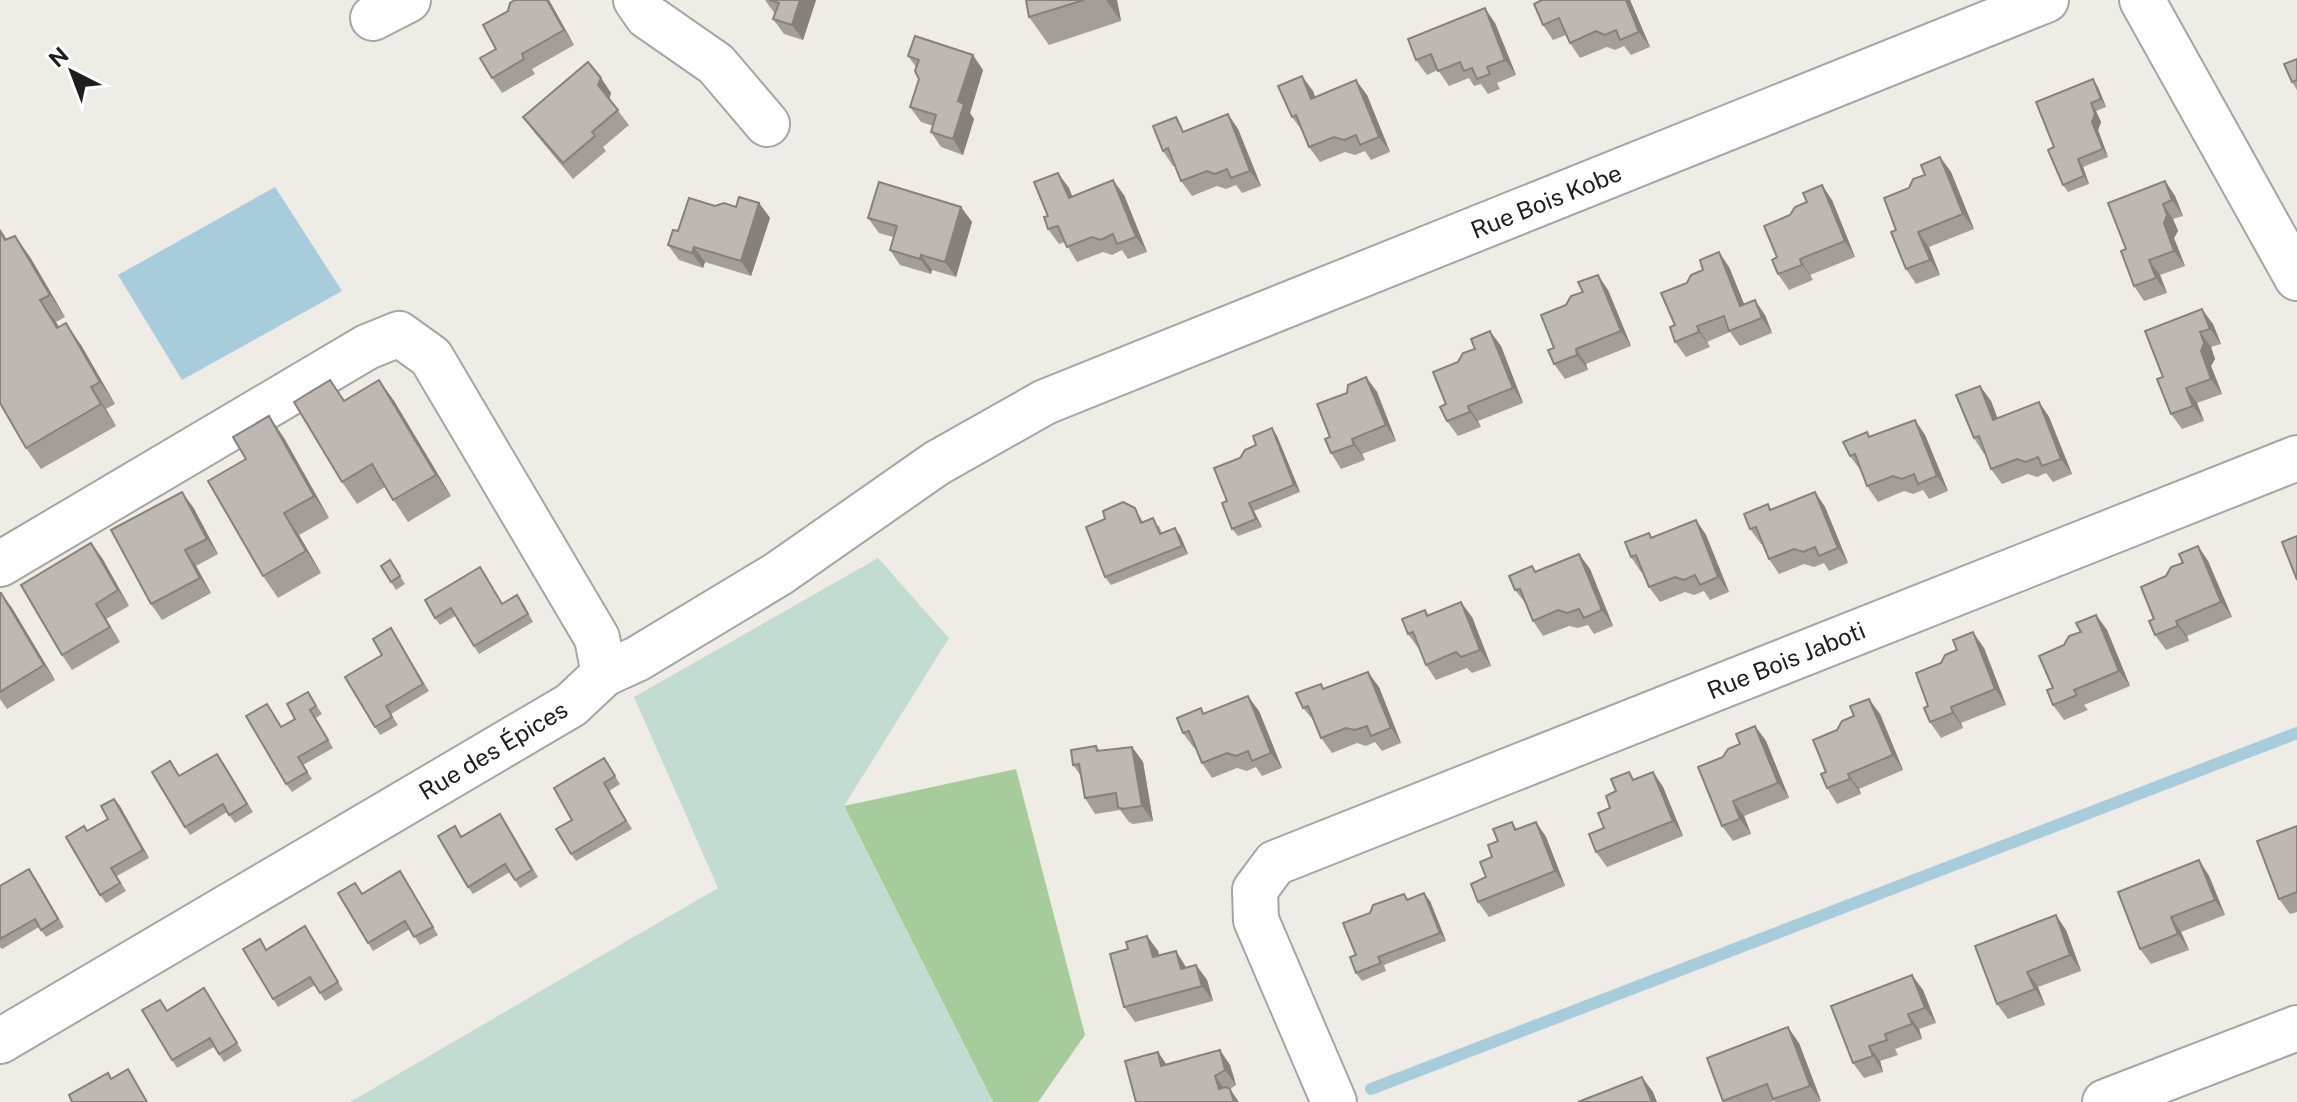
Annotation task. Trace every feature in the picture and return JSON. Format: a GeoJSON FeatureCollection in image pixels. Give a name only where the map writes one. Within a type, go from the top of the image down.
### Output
{"type":"FeatureCollection","features":[{"type":"Feature","properties":{"kind":"street"},"geometry":{"type":"LineString","coordinates":[[636,0],[647,16],[716,64],[767,124]]}},
{"type":"Feature","properties":{"kind":"street","name":"Rue Bois Kobe"},"geometry":{"type":"LineString","coordinates":[[604,674],[637,659],[778,574],[937,463],[1045,402],[2046,0]]}},
{"type":"Feature","properties":{"kind":"street"},"geometry":{"type":"LineString","coordinates":[[2142,0],[2297,278]]}},
{"type":"Feature","properties":{"kind":"street"},"geometry":{"type":"LineString","coordinates":[[0,564],[367,347],[399,334],[431,357],[597,638],[604,674]]}},
{"type":"Feature","properties":{"kind":"street","name":"Rue Bois Jaboti"},"geometry":{"type":"LineString","coordinates":[[1334,1102],[1256,920],[1255,890],[1275,863],[2297,458]]}},
{"type":"Feature","properties":{"kind":"street","name":"Rue des Épices"},"geometry":{"type":"LineString","coordinates":[[0,1041],[571,705],[604,674]]}},
{"type":"Feature","properties":{"kind":"street"},"geometry":{"type":"LineString","coordinates":[[2105,1102],[2297,1028]]}},
{"type":"Feature","properties":{"kind":"green space"},"geometry":{"type":"Polygon","coordinates":[[[878,558],[949,638],[844,806],[993,1102],[350,1102],[718,888],[634,697],[878,558]]]}},
{"type":"Feature","properties":{"kind":"green space"},"geometry":{"type":"Polygon","coordinates":[[[1016,769],[1085,1035],[1038,1102],[993,1102],[844,806],[1016,769]]]}},
{"type":"Feature","properties":{"kind":"water"},"geometry":{"type":"Polygon","coordinates":[[[275,187],[342,291],[182,380],[118,275],[275,187]]]}},
{"type":"Feature","properties":{"kind":"building"},"geometry":{"type":"Polygon","coordinates":[[[515,0],[547,0],[564,30],[522,54],[524,59],[492,78],[480,58],[496,49],[483,25],[508,11],[510,3],[515,0]]]}},
{"type":"Feature","properties":{"kind":"building"},"geometry":{"type":"Polygon","coordinates":[[[769,0],[800,0],[792,25],[773,19],[779,3],[769,0]]]}},
{"type":"Feature","properties":{"kind":"building"},"geometry":{"type":"Polygon","coordinates":[[[1026,0],[1084,0],[1029,17],[1026,0]]]}},
{"type":"Feature","properties":{"kind":"building"},"geometry":{"type":"Polygon","coordinates":[[[1542,0],[1626,0],[1639,32],[1620,40],[1616,30],[1605,35],[1596,31],[1570,43],[1559,18],[1543,25],[1534,4],[1542,0]]]}},
{"type":"Feature","properties":{"kind":"building"},"geometry":{"type":"Polygon","coordinates":[[[1485,8],[1505,60],[1487,67],[1490,74],[1477,79],[1472,68],[1464,71],[1460,62],[1438,71],[1431,54],[1416,60],[1408,39],[1485,8]]]}},
{"type":"Feature","properties":{"kind":"building"},"geometry":{"type":"Polygon","coordinates":[[[915,36],[973,55],[958,101],[964,104],[953,139],[931,132],[936,115],[910,107],[919,79],[915,71],[919,60],[908,56],[915,36]]]}},
{"type":"Feature","properties":{"kind":"building"},"geometry":{"type":"Polygon","coordinates":[[[2297,59],[2297,80],[2292,82],[2284,64],[2297,59]]]}},
{"type":"Feature","properties":{"kind":"building"},"geometry":{"type":"Polygon","coordinates":[[[588,62],[601,78],[598,85],[618,110],[592,132],[595,136],[563,163],[523,117],[588,62]]]}},
{"type":"Feature","properties":{"kind":"building"},"geometry":{"type":"Polygon","coordinates":[[[1302,76],[1311,99],[1356,80],[1379,137],[1360,145],[1356,135],[1344,140],[1334,137],[1309,147],[1296,115],[1292,117],[1278,86],[1302,76]]]}},
{"type":"Feature","properties":{"kind":"building"},"geometry":{"type":"Polygon","coordinates":[[[2093,79],[2101,99],[2091,103],[2095,114],[2092,122],[2103,149],[2078,159],[2084,176],[2063,185],[2048,150],[2054,147],[2036,102],[2093,79]]]}},
{"type":"Feature","properties":{"kind":"building"},"geometry":{"type":"Polygon","coordinates":[[[1228,114],[1250,171],[1231,178],[1227,169],[1215,174],[1207,171],[1181,181],[1168,148],[1163,151],[1153,126],[1176,117],[1183,132],[1228,114]]]}},
{"type":"Feature","properties":{"kind":"building"},"geometry":{"type":"Polygon","coordinates":[[[1940,157],[1963,214],[1918,232],[1930,260],[1906,269],[1891,232],[1896,230],[1884,198],[1909,188],[1913,179],[1925,175],[1921,165],[1940,157]]]}},
{"type":"Feature","properties":{"kind":"building"},"geometry":{"type":"Polygon","coordinates":[[[1058,173],[1069,198],[1113,180],[1136,237],[1117,244],[1113,234],[1101,240],[1092,237],[1067,247],[1058,226],[1048,229],[1044,217],[1048,216],[1034,182],[1058,173]]]}},
{"type":"Feature","properties":{"kind":"building"},"geometry":{"type":"Polygon","coordinates":[[[2165,181],[2172,200],[2163,204],[2167,215],[2164,223],[2174,251],[2149,260],[2156,278],[2134,286],[2121,251],[2126,249],[2108,203],[2165,181]]]}},
{"type":"Feature","properties":{"kind":"building"},"geometry":{"type":"Polygon","coordinates":[[[879,182],[961,207],[945,262],[890,250],[897,226],[868,218],[879,182]]]}},
{"type":"Feature","properties":{"kind":"building"},"geometry":{"type":"Polygon","coordinates":[[[1822,185],[1845,241],[1800,259],[1802,265],[1778,274],[1772,260],[1777,257],[1764,226],[1790,215],[1795,207],[1807,202],[1803,193],[1822,185]]]}},
{"type":"Feature","properties":{"kind":"building"},"geometry":{"type":"Polygon","coordinates":[[[739,197],[759,203],[741,261],[694,247],[692,253],[668,245],[673,230],[678,231],[689,198],[715,206],[724,203],[736,207],[739,197]]]}},
{"type":"Feature","properties":{"kind":"building"},"geometry":{"type":"Polygon","coordinates":[[[0,231],[5,240],[15,236],[50,295],[40,300],[57,328],[66,323],[100,382],[91,387],[101,404],[26,448],[0,403],[0,231]]]}},
{"type":"Feature","properties":{"kind":"building"},"geometry":{"type":"Polygon","coordinates":[[[1719,252],[1740,306],[1755,300],[1762,318],[1729,331],[1724,316],[1697,326],[1699,332],[1675,342],[1670,327],[1675,325],[1661,293],[1687,283],[1691,275],[1703,270],[1700,260],[1719,252]]]}},
{"type":"Feature","properties":{"kind":"building"},"geometry":{"type":"Polygon","coordinates":[[[1598,275],[1621,331],[1576,349],[1577,355],[1554,364],[1548,350],[1554,348],[1541,315],[1566,305],[1571,296],[1583,292],[1578,282],[1598,275]]]}},
{"type":"Feature","properties":{"kind":"building"},"geometry":{"type":"Polygon","coordinates":[[[2202,309],[2210,329],[2200,332],[2204,343],[2201,351],[2211,379],[2186,388],[2193,406],[2171,414],[2157,379],[2163,377],[2145,331],[2202,309]]]}},
{"type":"Feature","properties":{"kind":"building"},"geometry":{"type":"Polygon","coordinates":[[[1490,331],[1513,388],[1468,406],[1470,412],[1447,421],[1440,407],[1446,404],[1433,372],[1458,362],[1463,353],[1475,349],[1471,339],[1490,331]]]}},
{"type":"Feature","properties":{"kind":"building"},"geometry":{"type":"Polygon","coordinates":[[[1366,377],[1386,425],[1352,439],[1354,445],[1331,453],[1325,439],[1330,437],[1317,404],[1347,393],[1348,385],[1366,377]]]}},
{"type":"Feature","properties":{"kind":"building"},"geometry":{"type":"Polygon","coordinates":[[[330,380],[344,401],[379,380],[436,475],[393,500],[372,464],[342,482],[294,402],[330,380]]]}},
{"type":"Feature","properties":{"kind":"building"},"geometry":{"type":"Polygon","coordinates":[[[1980,386],[1993,420],[2039,402],[2061,459],[2042,466],[2038,457],[2026,462],[2017,459],[1991,469],[1979,436],[1974,438],[1956,395],[1980,386]]]}},
{"type":"Feature","properties":{"kind":"building"},"geometry":{"type":"Polygon","coordinates":[[[269,416],[314,496],[284,513],[306,551],[263,576],[208,481],[246,459],[233,437],[269,416]]]}},
{"type":"Feature","properties":{"kind":"building"},"geometry":{"type":"Polygon","coordinates":[[[1915,420],[1937,476],[1918,484],[1914,474],[1902,479],[1893,476],[1867,486],[1855,454],[1850,456],[1843,442],[1867,432],[1869,437],[1915,420]]]}},
{"type":"Feature","properties":{"kind":"building"},"geometry":{"type":"Polygon","coordinates":[[[1272,428],[1294,485],[1249,503],[1256,519],[1232,529],[1222,503],[1227,501],[1214,468],[1240,458],[1245,450],[1256,445],[1253,436],[1272,428]]]}},
{"type":"Feature","properties":{"kind":"building"},"geometry":{"type":"Polygon","coordinates":[[[182,492],[207,539],[185,550],[200,578],[151,604],[111,530],[182,492]]]}},
{"type":"Feature","properties":{"kind":"building"},"geometry":{"type":"Polygon","coordinates":[[[1815,492],[1838,548],[1819,556],[1815,547],[1803,552],[1794,549],[1769,559],[1756,527],[1750,529],[1744,514],[1768,504],[1770,510],[1815,492]]]}},
{"type":"Feature","properties":{"kind":"building"},"geometry":{"type":"Polygon","coordinates":[[[1123,502],[1135,508],[1141,523],[1153,518],[1160,534],[1175,528],[1182,546],[1105,577],[1086,527],[1105,519],[1103,511],[1123,502]]]}},
{"type":"Feature","properties":{"kind":"building"},"geometry":{"type":"Polygon","coordinates":[[[1696,520],[1718,577],[1700,585],[1695,575],[1684,580],[1675,577],[1649,587],[1636,555],[1631,557],[1625,542],[1649,533],[1651,538],[1696,520]]]}},
{"type":"Feature","properties":{"kind":"building"},"geometry":{"type":"Polygon","coordinates":[[[2297,536],[2297,580],[2282,542],[2297,536]]]}},
{"type":"Feature","properties":{"kind":"building"},"geometry":{"type":"Polygon","coordinates":[[[91,543],[118,590],[96,604],[110,627],[62,655],[21,585],[91,543]]]}},
{"type":"Feature","properties":{"kind":"building"},"geometry":{"type":"Polygon","coordinates":[[[2198,546],[2221,602],[2176,621],[2178,626],[2155,635],[2149,621],[2154,619],[2141,587],[2166,576],[2171,567],[2183,563],[2179,554],[2198,546]]]}},
{"type":"Feature","properties":{"kind":"building"},"geometry":{"type":"Polygon","coordinates":[[[1579,554],[1602,610],[1584,618],[1579,609],[1567,613],[1558,610],[1533,621],[1520,589],[1515,590],[1509,576],[1532,566],[1535,572],[1579,554]]]}},
{"type":"Feature","properties":{"kind":"building"},"geometry":{"type":"Polygon","coordinates":[[[390,560],[400,576],[391,582],[381,566],[390,560]]]}},
{"type":"Feature","properties":{"kind":"building"},"geometry":{"type":"Polygon","coordinates":[[[480,567],[502,604],[517,595],[528,614],[474,646],[451,608],[435,618],[425,600],[480,567]]]}},
{"type":"Feature","properties":{"kind":"building"},"geometry":{"type":"Polygon","coordinates":[[[0,593],[44,665],[0,692],[0,593]]]}},
{"type":"Feature","properties":{"kind":"building"},"geometry":{"type":"Polygon","coordinates":[[[1461,602],[1480,650],[1461,657],[1456,652],[1426,665],[1413,632],[1408,634],[1402,619],[1425,610],[1427,616],[1461,602]]]}},
{"type":"Feature","properties":{"kind":"building"},"geometry":{"type":"Polygon","coordinates":[[[2096,615],[2119,671],[2074,690],[2077,695],[2053,705],[2047,690],[2053,688],[2039,656],[2064,645],[2069,636],[2081,632],[2076,623],[2096,615]]]}},
{"type":"Feature","properties":{"kind":"building"},"geometry":{"type":"Polygon","coordinates":[[[391,628],[423,684],[386,706],[392,717],[375,727],[345,677],[382,655],[373,639],[391,628]]]}},
{"type":"Feature","properties":{"kind":"building"},"geometry":{"type":"Polygon","coordinates":[[[1973,632],[1995,689],[1951,707],[1953,713],[1930,722],[1924,708],[1928,706],[1916,673],[1941,663],[1945,655],[1957,650],[1953,640],[1973,632]]]}},
{"type":"Feature","properties":{"kind":"building"},"geometry":{"type":"Polygon","coordinates":[[[1368,672],[1391,728],[1371,736],[1367,726],[1355,730],[1346,728],[1321,738],[1308,706],[1303,708],[1296,693],[1321,684],[1323,689],[1368,672]]]}},
{"type":"Feature","properties":{"kind":"building"},"geometry":{"type":"Polygon","coordinates":[[[308,692],[316,706],[310,710],[328,740],[298,757],[307,772],[286,784],[246,716],[267,704],[281,727],[295,719],[287,704],[308,692]]]}},
{"type":"Feature","properties":{"kind":"building"},"geometry":{"type":"Polygon","coordinates":[[[1248,696],[1271,753],[1252,761],[1248,751],[1236,756],[1227,753],[1202,763],[1189,731],[1183,733],[1177,718],[1201,708],[1203,714],[1248,696]]]}},
{"type":"Feature","properties":{"kind":"building"},"geometry":{"type":"Polygon","coordinates":[[[1869,699],[1893,755],[1848,774],[1850,779],[1827,788],[1821,774],[1826,772],[1813,740],[1837,730],[1842,721],[1854,716],[1850,706],[1869,699]]]}},
{"type":"Feature","properties":{"kind":"building"},"geometry":{"type":"Polygon","coordinates":[[[1755,726],[1778,783],[1733,801],[1740,819],[1722,826],[1698,767],[1723,757],[1728,749],[1740,744],[1736,734],[1755,726]]]}},
{"type":"Feature","properties":{"kind":"building"},"geometry":{"type":"Polygon","coordinates":[[[1096,746],[1097,751],[1132,747],[1142,806],[1118,807],[1116,793],[1085,798],[1079,764],[1073,765],[1071,750],[1096,746]]]}},
{"type":"Feature","properties":{"kind":"building"},"geometry":{"type":"Polygon","coordinates":[[[217,754],[247,804],[229,815],[223,804],[185,827],[152,772],[170,761],[179,776],[217,754]]]}},
{"type":"Feature","properties":{"kind":"building"},"geometry":{"type":"Polygon","coordinates":[[[604,758],[615,776],[604,783],[626,821],[571,854],[556,829],[572,820],[554,788],[604,758]]]}},
{"type":"Feature","properties":{"kind":"building"},"geometry":{"type":"Polygon","coordinates":[[[1629,772],[1633,780],[1653,772],[1673,821],[1596,852],[1589,834],[1604,828],[1598,813],[1610,808],[1606,796],[1616,791],[1611,779],[1629,772]]]}},
{"type":"Feature","properties":{"kind":"building"},"geometry":{"type":"Polygon","coordinates":[[[114,799],[143,850],[111,868],[120,883],[100,895],[66,837],[84,826],[87,831],[108,819],[101,806],[114,799]]]}},
{"type":"Feature","properties":{"kind":"building"},"geometry":{"type":"Polygon","coordinates":[[[500,814],[532,870],[515,880],[505,864],[468,887],[438,836],[455,826],[461,837],[500,814]]]}},
{"type":"Feature","properties":{"kind":"building"},"geometry":{"type":"Polygon","coordinates":[[[1512,822],[1515,830],[1536,822],[1555,871],[1478,902],[1471,884],[1486,877],[1480,862],[1492,857],[1488,845],[1498,841],[1493,829],[1512,822]]]}},
{"type":"Feature","properties":{"kind":"building"},"geometry":{"type":"Polygon","coordinates":[[[2297,826],[2297,892],[2279,899],[2257,841],[2297,826]]]}},
{"type":"Feature","properties":{"kind":"building"},"geometry":{"type":"Polygon","coordinates":[[[2199,860],[2215,900],[2171,917],[2178,934],[2140,949],[2118,892],[2199,860]]]}},
{"type":"Feature","properties":{"kind":"building"},"geometry":{"type":"Polygon","coordinates":[[[29,869],[58,919],[41,930],[35,919],[0,939],[0,886],[29,869]]]}},
{"type":"Feature","properties":{"kind":"building"},"geometry":{"type":"Polygon","coordinates":[[[400,871],[433,927],[414,937],[405,921],[368,943],[338,893],[355,883],[362,894],[400,871]]]}},
{"type":"Feature","properties":{"kind":"building"},"geometry":{"type":"Polygon","coordinates":[[[1424,893],[1440,933],[1378,957],[1381,963],[1356,973],[1350,957],[1356,955],[1343,923],[1370,913],[1373,905],[1404,894],[1407,900],[1424,893]]]}},
{"type":"Feature","properties":{"kind":"building"},"geometry":{"type":"Polygon","coordinates":[[[2056,915],[2070,955],[2027,972],[2035,989],[1997,1004],[1975,946],[2056,915]]]}},
{"type":"Feature","properties":{"kind":"building"},"geometry":{"type":"Polygon","coordinates":[[[305,926],[338,982],[320,993],[310,977],[273,999],[243,949],[260,939],[266,950],[305,926]]]}},
{"type":"Feature","properties":{"kind":"building"},"geometry":{"type":"Polygon","coordinates":[[[1147,936],[1153,957],[1176,951],[1181,969],[1196,965],[1202,986],[1124,1007],[1110,954],[1128,949],[1126,942],[1147,936]]]}},
{"type":"Feature","properties":{"kind":"building"},"geometry":{"type":"Polygon","coordinates":[[[1912,975],[1925,1008],[1908,1014],[1912,1024],[1885,1034],[1887,1040],[1869,1046],[1873,1056],[1853,1063],[1831,1006],[1912,975]]]}},
{"type":"Feature","properties":{"kind":"building"},"geometry":{"type":"Polygon","coordinates":[[[204,988],[237,1043],[219,1054],[210,1038],[172,1060],[142,1010],[160,1000],[167,1011],[204,988]]]}},
{"type":"Feature","properties":{"kind":"building"},"geometry":{"type":"Polygon","coordinates":[[[1788,1027],[1810,1086],[1773,1099],[1767,1084],[1723,1101],[1707,1058],[1788,1027]]]}},
{"type":"Feature","properties":{"kind":"building"},"geometry":{"type":"Polygon","coordinates":[[[1220,1050],[1225,1070],[1215,1076],[1219,1089],[1230,1089],[1234,1102],[1136,1102],[1125,1061],[1158,1052],[1161,1066],[1220,1050]]]}},
{"type":"Feature","properties":{"kind":"building"},"geometry":{"type":"Polygon","coordinates":[[[128,1069],[147,1102],[72,1102],[69,1095],[108,1073],[111,1079],[128,1069]]]}},
{"type":"Feature","properties":{"kind":"building"},"geometry":{"type":"Polygon","coordinates":[[[1642,1077],[1652,1102],[1578,1102],[1642,1077]]]}},
{"type":"Feature","properties":{"kind":"waterway"},"geometry":{"type":"LineString","coordinates":[[1371,1089],[2297,733]]}}]}
